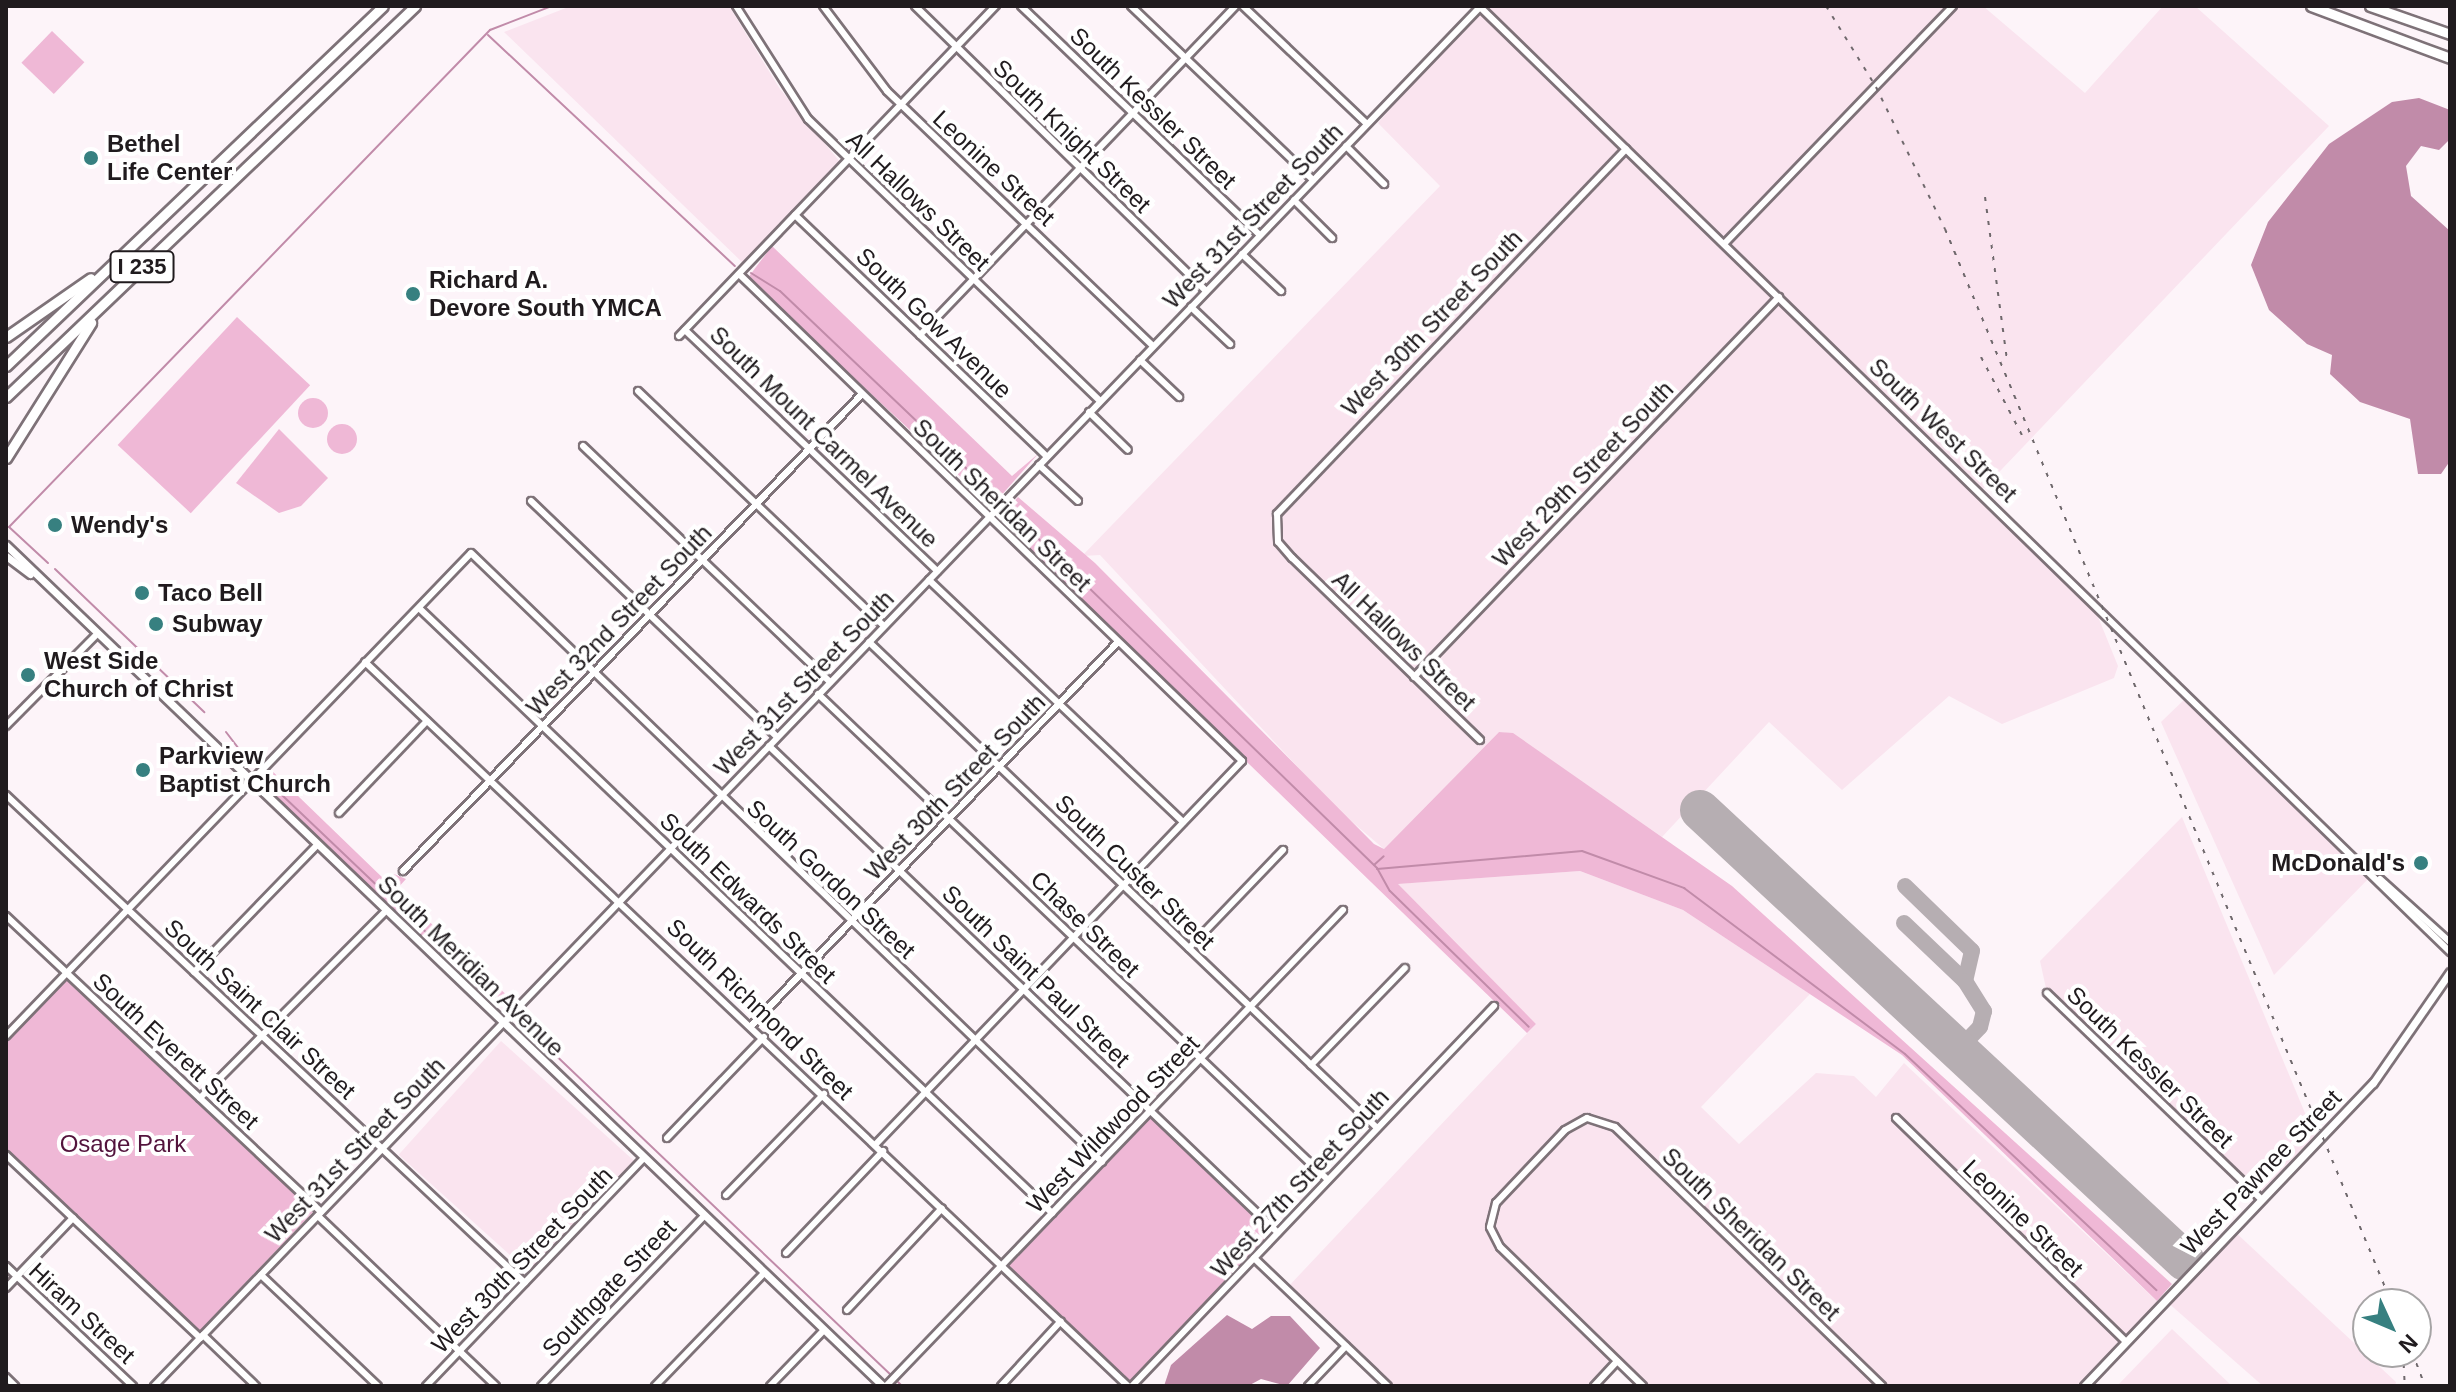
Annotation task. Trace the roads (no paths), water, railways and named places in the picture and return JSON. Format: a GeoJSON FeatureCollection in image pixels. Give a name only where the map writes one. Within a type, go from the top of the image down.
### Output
{"type":"FeatureCollection","features":[{"type":"Feature","properties":{"kind":"highway","name":"I 235"},"geometry":{"type":"LineString","coordinates":[[6,366],[383,6]]}},
{"type":"Feature","properties":{"kind":"highway","name":"I 235"},"geometry":{"type":"LineString","coordinates":[[6,397],[415,6]]}},
{"type":"Feature","properties":{"kind":"highway"},"geometry":{"type":"LineString","coordinates":[[2311,6],[2450,58]]}},
{"type":"Feature","properties":{"kind":"highway"},"geometry":{"type":"LineString","coordinates":[[2370,6],[2450,34]]}},
{"type":"Feature","properties":{"kind":"highway"},"geometry":{"type":"LineString","coordinates":[[6,337],[119,257]]}},
{"type":"Feature","properties":{"kind":"highway"},"geometry":{"type":"LineString","coordinates":[[6,458],[53,374],[120,289]]}},
{"type":"Feature","properties":{"kind":"main road","name":"South Meridian Avenue"},"geometry":{"type":"LineString","coordinates":[[6,545],[95,636],[884,1386]]}},
{"type":"Feature","properties":{"kind":"main road","name":"South Meridian Avenue"},"geometry":{"type":"LineString","coordinates":[[6,556],[32,575]]}},
{"type":"Feature","properties":{"kind":"main road","name":"West Pawnee Street"},"geometry":{"type":"LineString","coordinates":[[2084,1386],[2388,1066],[2450,972]]}},
{"type":"Feature","properties":{"kind":"street","name":"All Hallows Street"},"geometry":{"type":"LineString","coordinates":[[736,6],[774,74],[849,160],[1100,401]]}},
{"type":"Feature","properties":{"kind":"street","name":"Leonine Street"},"geometry":{"type":"LineString","coordinates":[[823,6],[901,105],[1153,346]]}},
{"type":"Feature","properties":{"kind":"street","name":"South Knight Street"},"geometry":{"type":"LineString","coordinates":[[915,6],[954,49],[1206,291]]}},
{"type":"Feature","properties":{"kind":"street"},"geometry":{"type":"LineString","coordinates":[[679,336],[996,6]]}},
{"type":"Feature","properties":{"kind":"street","name":"South Kessler Street"},"geometry":{"type":"LineString","coordinates":[[1021,6],[1260,235]]}},
{"type":"Feature","properties":{"kind":"street"},"geometry":{"type":"LineString","coordinates":[[1131,6],[1313,180]]}},
{"type":"Feature","properties":{"kind":"street"},"geometry":{"type":"LineString","coordinates":[[920,335],[1235,6]]}},
{"type":"Feature","properties":{"kind":"street"},"geometry":{"type":"LineString","coordinates":[[1243,6],[1367,124]]}},
{"type":"Feature","properties":{"kind":"street","name":"West 31st Street South"},"geometry":{"type":"LineString","coordinates":[[154,1386],[1480,6]]}},
{"type":"Feature","properties":{"kind":"street","name":"South West Street"},"geometry":{"type":"LineString","coordinates":[[1480,6],[2380,879],[2450,942]]}},
{"type":"Feature","properties":{"kind":"street"},"geometry":{"type":"LineString","coordinates":[[1724,244],[1953,6]]}},
{"type":"Feature","properties":{"kind":"street"},"geometry":{"type":"LineString","coordinates":[[1346,146],[1384,184]]}},
{"type":"Feature","properties":{"kind":"street","name":"West 30th Street South"},"geometry":{"type":"LineString","coordinates":[[1275,530],[1287,500],[1626,149]]}},
{"type":"Feature","properties":{"kind":"street"},"geometry":{"type":"LineString","coordinates":[[1294,200],[1332,238]]}},
{"type":"Feature","properties":{"kind":"street","name":"South Gow Avenue"},"geometry":{"type":"LineString","coordinates":[[795,215],[1047,457]]}},
{"type":"Feature","properties":{"kind":"street"},"geometry":{"type":"LineString","coordinates":[[1242,254],[1281,291]]}},
{"type":"Feature","properties":{"kind":"street","name":"South Sheridan Street"},"geometry":{"type":"LineString","coordinates":[[739,274],[1242,761],[1183,822]]}},
{"type":"Feature","properties":{"kind":"street","name":"West 29th Street South"},"geometry":{"type":"LineString","coordinates":[[1414,677],[1779,297]]}},
{"type":"Feature","properties":{"kind":"street"},"geometry":{"type":"LineString","coordinates":[[1191,307],[1230,344]]}},
{"type":"Feature","properties":{"kind":"street","name":"South Mount Carmel Avenue"},"geometry":{"type":"LineString","coordinates":[[685,330],[937,571]]}},
{"type":"Feature","properties":{"kind":"street"},"geometry":{"type":"LineString","coordinates":[[1140,360],[1179,397]]}},
{"type":"Feature","properties":{"kind":"street"},"geometry":{"type":"LineString","coordinates":[[638,391],[884,626]]}},
{"type":"Feature","properties":{"kind":"street","name":"West 32nd Street South"},"geometry":{"type":"LineString","coordinates":[[403,871],[862,394]]}},
{"type":"Feature","properties":{"kind":"street"},"geometry":{"type":"LineString","coordinates":[[1089,412],[1128,450]]}},
{"type":"Feature","properties":{"kind":"street"},"geometry":{"type":"LineString","coordinates":[[583,446],[830,682]]}},
{"type":"Feature","properties":{"kind":"street"},"geometry":{"type":"LineString","coordinates":[[1039,465],[1078,501]]}},
{"type":"Feature","properties":{"kind":"street"},"geometry":{"type":"LineString","coordinates":[[531,501],[777,737]]}},
{"type":"Feature","properties":{"kind":"street","name":"All Hallows Street"},"geometry":{"type":"LineString","coordinates":[[1275,530],[1292,558],[1480,740]]}},
{"type":"Feature","properties":{"kind":"street","name":"South Gordon Street"},"geometry":{"type":"LineString","coordinates":[[419,608],[471,553],[596,670],[721,796],[1102,1162]]}},
{"type":"Feature","properties":{"kind":"street","name":"South Mount Carmel Avenue"},"geometry":{"type":"LineString","coordinates":[[929,580],[1183,822]]}},
{"type":"Feature","properties":{"kind":"street"},"geometry":{"type":"LineString","coordinates":[[6,1035],[419,608]]}},
{"type":"Feature","properties":{"kind":"street","name":"South Edwards Street"},"geometry":{"type":"LineString","coordinates":[[419,608],[1052,1213]]}},
{"type":"Feature","properties":{"kind":"street"},"geometry":{"type":"LineString","coordinates":[[6,726],[95,636]]}},
{"type":"Feature","properties":{"kind":"street","name":"South Custer Street"},"geometry":{"type":"LineString","coordinates":[[869,642],[1377,1128]]}},
{"type":"Feature","properties":{"kind":"street","name":"West 30th Street South"},"geometry":{"type":"LineString","coordinates":[[752,1025],[1118,642]]}},
{"type":"Feature","properties":{"kind":"street","name":"South Richmond Street"},"geometry":{"type":"LineString","coordinates":[[365,662],[1133,1386]]}},
{"type":"Feature","properties":{"kind":"street","name":"Chase Street"},"geometry":{"type":"LineString","coordinates":[[818,694],[1328,1180]]}},
{"type":"Feature","properties":{"kind":"street"},"geometry":{"type":"LineString","coordinates":[[339,813],[427,721]]}},
{"type":"Feature","properties":{"kind":"street","name":"South Saint Paul Street"},"geometry":{"type":"LineString","coordinates":[[769,746],[1278,1233]]}},
{"type":"Feature","properties":{"kind":"street","name":"South Saint Clair Street"},"geometry":{"type":"LineString","coordinates":[[6,795],[525,1283]]}},
{"type":"Feature","properties":{"kind":"street"},"geometry":{"type":"LineString","coordinates":[[876,1144],[1183,822]]}},
{"type":"Feature","properties":{"kind":"street"},"geometry":{"type":"LineString","coordinates":[[194,972],[316,846]]}},
{"type":"Feature","properties":{"kind":"street"},"geometry":{"type":"LineString","coordinates":[[1189,948],[1283,850]]}},
{"type":"Feature","properties":{"kind":"street","name":"South West Street"},"geometry":{"type":"LineString","coordinates":[[2380,879],[2450,952]]}},
{"type":"Feature","properties":{"kind":"street","name":"West Wildwood Street"},"geometry":{"type":"LineString","coordinates":[[884,1386],[1343,910]]}},
{"type":"Feature","properties":{"kind":"street"},"geometry":{"type":"LineString","coordinates":[[200,1098],[385,912]]}},
{"type":"Feature","properties":{"kind":"street","name":"South Everett Street"},"geometry":{"type":"LineString","coordinates":[[6,916],[200,1098],[496,1386]]}},
{"type":"Feature","properties":{"kind":"street"},"geometry":{"type":"LineString","coordinates":[[1311,1065],[1405,968]]}},
{"type":"Feature","properties":{"kind":"street","name":"South Kessler Street"},"geometry":{"type":"LineString","coordinates":[[2047,993],[2262,1200]]}},
{"type":"Feature","properties":{"kind":"street","name":"West 27th Street South"},"geometry":{"type":"LineString","coordinates":[[1133,1386],[1494,1006]]}},
{"type":"Feature","properties":{"kind":"street"},"geometry":{"type":"LineString","coordinates":[[667,1138],[764,1037]]}},
{"type":"Feature","properties":{"kind":"street"},"geometry":{"type":"LineString","coordinates":[[726,1195],[824,1094]]}},
{"type":"Feature","properties":{"kind":"street","name":"South Sheridan Street"},"geometry":{"type":"LineString","coordinates":[[1617,1361],[1500,1247],[1490,1227],[1496,1203],[1565,1130],[1589,1117],[1615,1127],[1882,1386]]}},
{"type":"Feature","properties":{"kind":"street","name":"Leonine Street"},"geometry":{"type":"LineString","coordinates":[[1896,1118],[2126,1342]]}},
{"type":"Feature","properties":{"kind":"street"},"geometry":{"type":"LineString","coordinates":[[786,1253],[883,1151]]}},
{"type":"Feature","properties":{"kind":"street"},"geometry":{"type":"LineString","coordinates":[[6,1155],[256,1386]]}},
{"type":"Feature","properties":{"kind":"street","name":"West 30th Street South"},"geometry":{"type":"LineString","coordinates":[[426,1386],[644,1158]]}},
{"type":"Feature","properties":{"kind":"street"},"geometry":{"type":"LineString","coordinates":[[847,1310],[942,1208]]}},
{"type":"Feature","properties":{"kind":"street","name":"Southgate Street"},"geometry":{"type":"LineString","coordinates":[[541,1386],[704,1216]]}},
{"type":"Feature","properties":{"kind":"street"},"geometry":{"type":"LineString","coordinates":[[6,1288],[73,1218]]}},
{"type":"Feature","properties":{"kind":"street"},"geometry":{"type":"LineString","coordinates":[[1254,1258],[1388,1386]]}},
{"type":"Feature","properties":{"kind":"street","name":"Hiram Street"},"geometry":{"type":"LineString","coordinates":[[6,1266],[133,1386]]}},
{"type":"Feature","properties":{"kind":"street"},"geometry":{"type":"LineString","coordinates":[[655,1386],[764,1273]]}},
{"type":"Feature","properties":{"kind":"street"},"geometry":{"type":"LineString","coordinates":[[261,1275],[378,1386]]}},
{"type":"Feature","properties":{"kind":"street"},"geometry":{"type":"LineString","coordinates":[[1001,1386],[1061,1321]]}},
{"type":"Feature","properties":{"kind":"street"},"geometry":{"type":"LineString","coordinates":[[770,1386],[824,1330]]}},
{"type":"Feature","properties":{"kind":"street"},"geometry":{"type":"LineString","coordinates":[[1308,1386],[1346,1346]]}},
{"type":"Feature","properties":{"kind":"street"},"geometry":{"type":"LineString","coordinates":[[1594,1386],[1617,1361],[1643,1386]]}},
{"type":"Feature","properties":{"kind":"street"},"geometry":{"type":"LineString","coordinates":[[6,1377],[15,1386]]}},
{"type":"Feature","properties":{"kind":"waterway"},"geometry":{"type":"LineString","coordinates":[[48,563],[9,527],[490,30],[552,6]]}},
{"type":"Feature","properties":{"kind":"waterway"},"geometry":{"type":"LineString","coordinates":[[488,35],[735,266]]}},
{"type":"Feature","properties":{"kind":"waterway"},"geometry":{"type":"LineString","coordinates":[[751,273],[780,291],[993,494]]}},
{"type":"Feature","properties":{"kind":"waterway"},"geometry":{"type":"LineString","coordinates":[[1014,515],[1377,868],[1390,891],[1529,1027]]}},
{"type":"Feature","properties":{"kind":"waterway"},"geometry":{"type":"LineString","coordinates":[[55,569],[204,712]]}},
{"type":"Feature","properties":{"kind":"waterway"},"geometry":{"type":"LineString","coordinates":[[226,732],[252,766]]}},
{"type":"Feature","properties":{"kind":"waterway"},"geometry":{"type":"LineString","coordinates":[[262,776],[499,1002]]}},
{"type":"Feature","properties":{"kind":"waterway"},"geometry":{"type":"LineString","coordinates":[[1377,869],[1582,851],[1684,888],[1905,1054],[2156,1290]]}},
{"type":"Feature","properties":{"kind":"waterway"},"geometry":{"type":"LineString","coordinates":[[1374,865],[1384,856]]}},
{"type":"Feature","properties":{"kind":"waterway"},"geometry":{"type":"LineString","coordinates":[[525,1026],[891,1375]]}},
{"type":"Feature","properties":{"kind":"waterway"},"geometry":{"type":"LineString","coordinates":[[898,1382],[902,1386]]}},
{"type":"Feature","properties":{"kind":"railway"},"geometry":{"type":"LineString","coordinates":[[1826,6],[1876,87],[1945,229],[2385,1288]]}},
{"type":"Feature","properties":{"kind":"railway"},"geometry":{"type":"LineString","coordinates":[[1985,197],[2007,359]]}},
{"type":"Feature","properties":{"kind":"railway"},"geometry":{"type":"LineString","coordinates":[[1981,357],[2022,435]]}},
{"type":"Feature","properties":{"kind":"railway"},"geometry":{"type":"LineString","coordinates":[[2404,1368],[2405,1386]]}},
{"type":"Feature","properties":{"kind":"railway"},"geometry":{"type":"LineString","coordinates":[[2418,1368],[2425,1386]]}},
{"type":"Feature","properties":{"kind":"place","name":"Bethel Life Center"},"geometry":{"type":"Point","coordinates":[91,158]}},
{"type":"Feature","properties":{"kind":"place","name":"Richard A. Devore South YMCA"},"geometry":{"type":"Point","coordinates":[413,294]}},
{"type":"Feature","properties":{"kind":"place","name":"Wendy's"},"geometry":{"type":"Point","coordinates":[55,525]}},
{"type":"Feature","properties":{"kind":"place","name":"Taco Bell"},"geometry":{"type":"Point","coordinates":[142,593]}},
{"type":"Feature","properties":{"kind":"place","name":"Subway"},"geometry":{"type":"Point","coordinates":[156,624]}},
{"type":"Feature","properties":{"kind":"place","name":"West Side Church of Christ"},"geometry":{"type":"Point","coordinates":[28,675]}},
{"type":"Feature","properties":{"kind":"place","name":"Parkview Baptist Church"},"geometry":{"type":"Point","coordinates":[143,770]}},
{"type":"Feature","properties":{"kind":"place","name":"McDonald's"},"geometry":{"type":"Point","coordinates":[2421,863]}},
{"type":"Feature","properties":{"kind":"park label","name":"Osage Park"},"geometry":{"type":"Point","coordinates":[123,1144]}}]}
